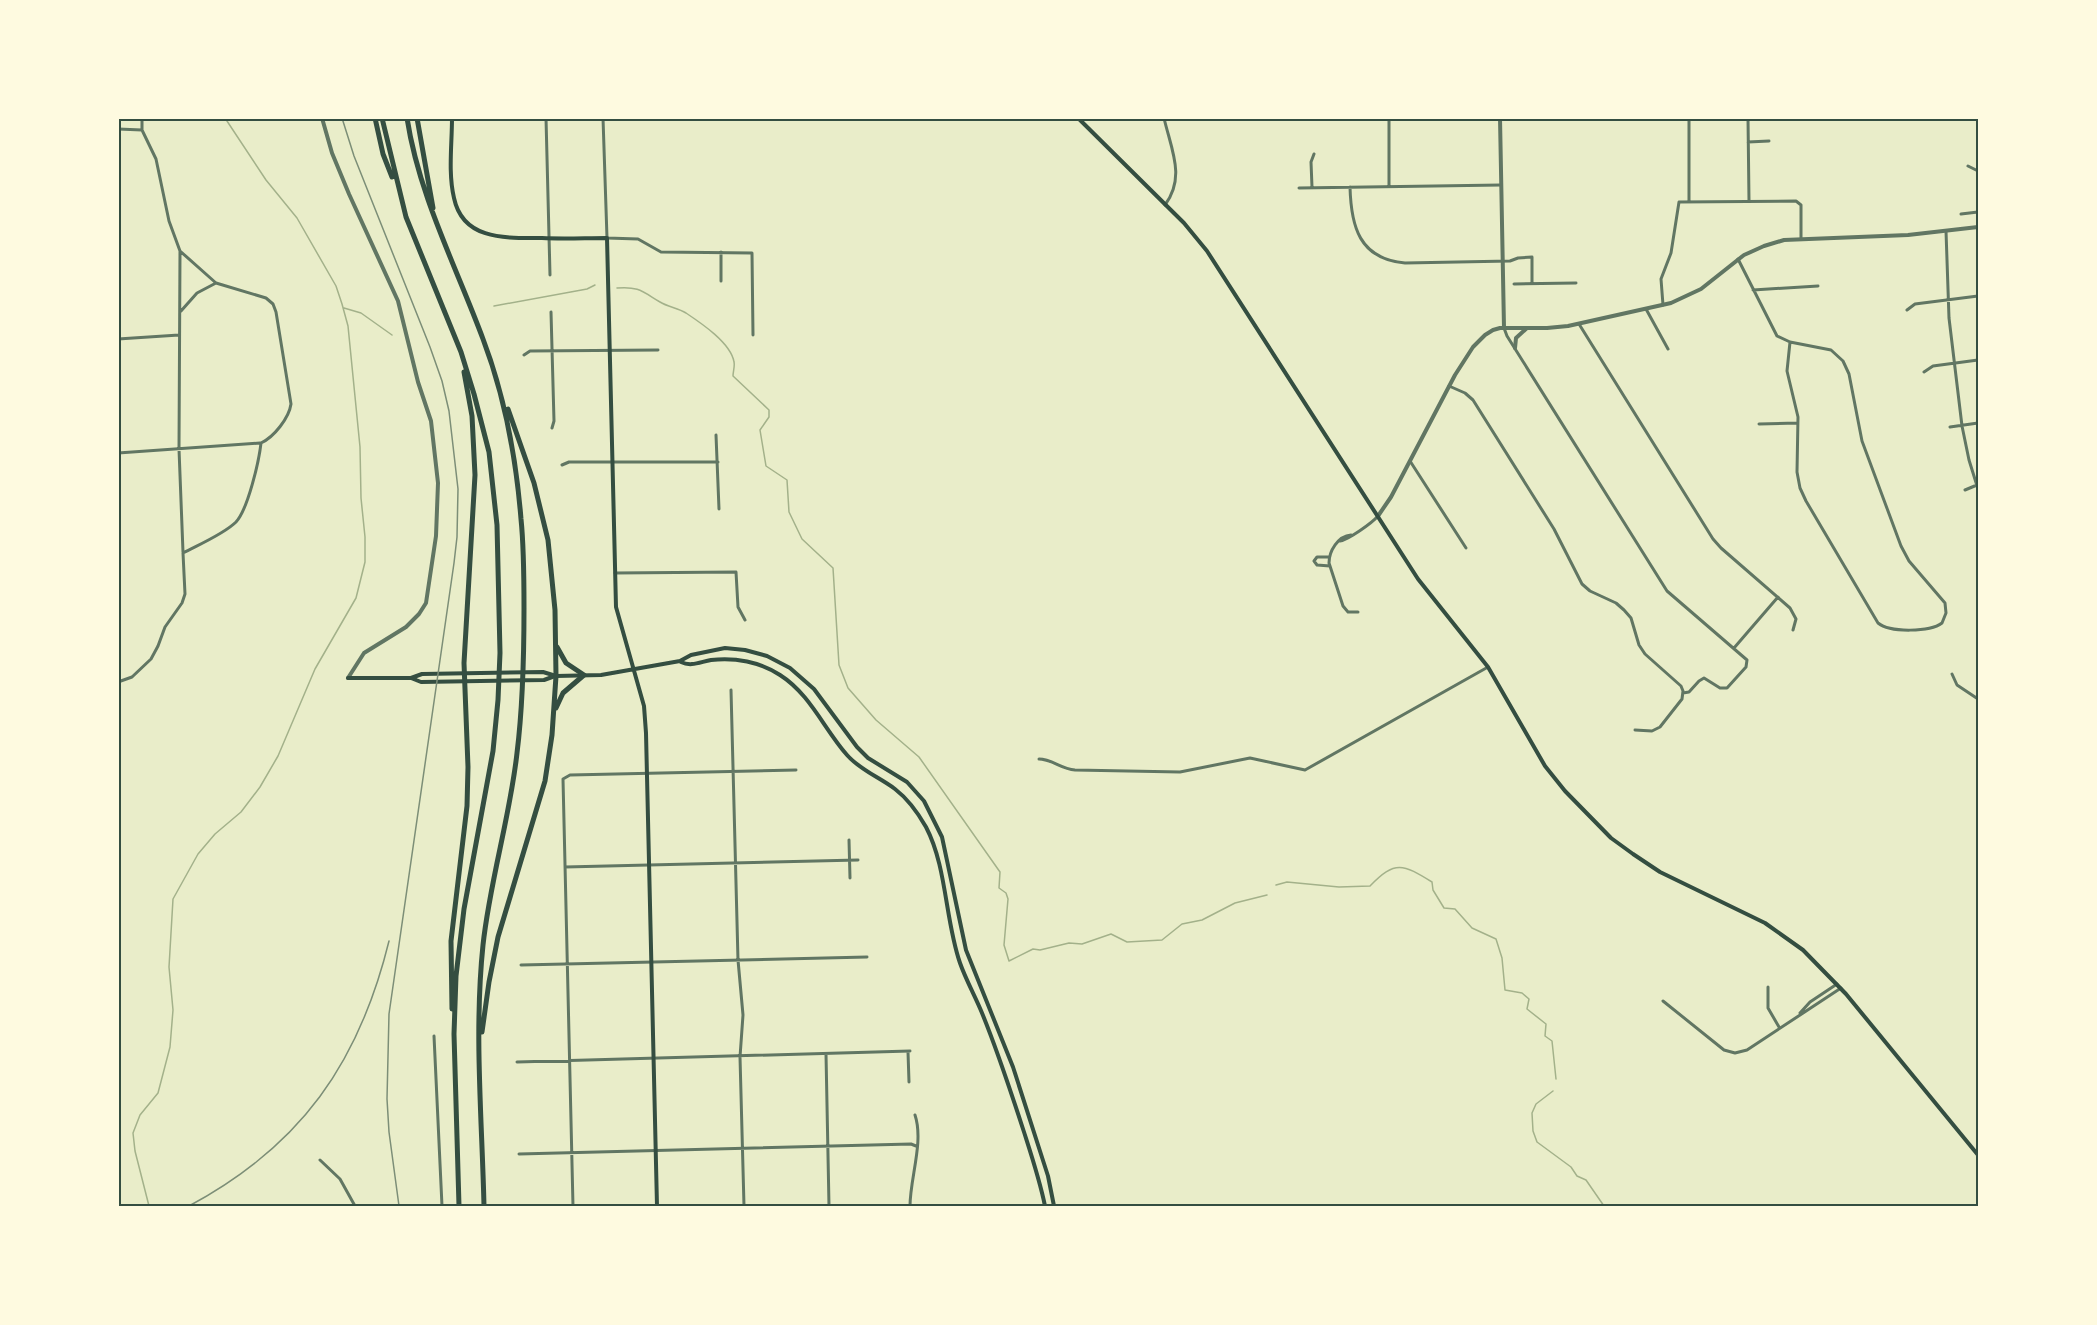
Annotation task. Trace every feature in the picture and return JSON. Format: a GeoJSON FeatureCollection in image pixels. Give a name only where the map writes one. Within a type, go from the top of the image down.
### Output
{"type":"FeatureCollection","features":[{"type":"Feature","properties":{"kind":"highway"},"geometry":{"type":"LineString","coordinates":[[375,118],[383,154],[461,352],[484,434],[494,487],[500,653],[498,700],[493,751],[460,934],[454,1034]]}},
{"type":"Feature","properties":{"kind":"highway"},"geometry":{"type":"LineString","coordinates":[[382,118],[398,192]]}},
{"type":"Feature","properties":{"kind":"highway"},"geometry":{"type":"LineString","coordinates":[[407,118],[415,159],[435,222],[484,342],[497,383],[509,429],[519,494],[523,552],[522,700],[516,763],[484,942],[479,1004],[484,1206]]}},
{"type":"Feature","properties":{"kind":"highway"},"geometry":{"type":"LineString","coordinates":[[417,118],[435,222]]}},
{"type":"Feature","properties":{"kind":"highway"},"geometry":{"type":"LineString","coordinates":[[459,1206],[450,978],[451,940],[468,793],[464,674],[475,476],[472,416],[461,352]]}},
{"type":"Feature","properties":{"kind":"highway"},"geometry":{"type":"LineString","coordinates":[[480,1064],[484,1014],[493,960],[542,796],[550,755],[556,676],[551,562],[545,524],[528,464],[497,383]]}},
{"type":"Feature","properties":{"kind":"highway"},"geometry":{"type":"LineString","coordinates":[[554,718],[563,693],[584,675],[566,663],[556,643]]}},
{"type":"Feature","properties":{"kind":"main road"},"geometry":{"type":"LineString","coordinates":[[452,118],[452,188],[455,204],[474,229],[490,236],[508,238],[607,238],[617,615],[645,713],[653,962],[657,1206]]}},
{"type":"Feature","properties":{"kind":"main road"},"geometry":{"type":"LineString","coordinates":[[1078,118],[1194,234],[1418,579],[1488,667],[1550,773],[1572,800],[1611,838],[1660,872],[1745,912],[1782,933],[1803,950],[1839,986],[1978,1155]]}},
{"type":"Feature","properties":{"kind":"main road"},"geometry":{"type":"LineString","coordinates":[[411,678],[421,682],[544,680],[556,676],[601,675],[680,661],[692,655],[725,648],[744,650],[779,661],[800,676],[814,689],[856,747],[880,766],[907,782],[924,801],[942,837],[949,861],[966,950],[1017,1077],[1048,1176],[1054,1206]]}},
{"type":"Feature","properties":{"kind":"main road"},"geometry":{"type":"LineString","coordinates":[[680,661],[687,665],[731,659],[766,667],[782,676],[810,704],[847,755],[869,773],[896,790],[918,814],[934,846],[960,964],[1001,1061],[1041,1184],[1045,1206]]}},
{"type":"Feature","properties":{"kind":"main road"},"geometry":{"type":"LineString","coordinates":[[348,678],[411,678],[422,674],[543,672],[556,676]]}},
{"type":"Feature","properties":{"kind":"street"},"geometry":{"type":"LineString","coordinates":[[118,682],[127,680],[136,674],[151,659],[165,627],[184,600],[179,449],[180,251],[170,221],[156,159],[142,130],[142,118]]}},
{"type":"Feature","properties":{"kind":"street"},"geometry":{"type":"LineString","coordinates":[[322,118],[332,153],[349,194],[398,301],[418,382],[431,421],[438,483],[436,536],[426,603],[406,627],[364,653],[348,678]]}},
{"type":"Feature","properties":{"kind":"street"},"geometry":{"type":"LineString","coordinates":[[546,118],[550,275]]}},
{"type":"Feature","properties":{"kind":"street"},"geometry":{"type":"LineString","coordinates":[[603,118],[607,238],[638,238],[661,252],[753,253],[753,334]]}},
{"type":"Feature","properties":{"kind":"street"},"geometry":{"type":"LineString","coordinates":[[1164,118],[1177,174],[1175,190],[1166,205]]}},
{"type":"Feature","properties":{"kind":"street"},"geometry":{"type":"LineString","coordinates":[[1389,118],[1389,187]]}},
{"type":"Feature","properties":{"kind":"street"},"geometry":{"type":"LineString","coordinates":[[1500,118],[1504,328],[1667,591],[1734,648],[1747,663],[1728,686],[1720,688],[1707,679],[1703,679],[1689,692],[1683,693]]}},
{"type":"Feature","properties":{"kind":"street"},"geometry":{"type":"LineString","coordinates":[[1689,118],[1689,202]]}},
{"type":"Feature","properties":{"kind":"street"},"geometry":{"type":"LineString","coordinates":[[1748,118],[1749,201]]}},
{"type":"Feature","properties":{"kind":"street"},"geometry":{"type":"LineString","coordinates":[[118,129],[142,130]]}},
{"type":"Feature","properties":{"kind":"street"},"geometry":{"type":"LineString","coordinates":[[1748,142],[1768,141]]}},
{"type":"Feature","properties":{"kind":"street"},"geometry":{"type":"LineString","coordinates":[[1312,188],[1311,162],[1314,154]]}},
{"type":"Feature","properties":{"kind":"street"},"geometry":{"type":"LineString","coordinates":[[1968,166],[1978,171]]}},
{"type":"Feature","properties":{"kind":"street"},"geometry":{"type":"LineString","coordinates":[[1299,188],[1501,185]]}},
{"type":"Feature","properties":{"kind":"street"},"geometry":{"type":"LineString","coordinates":[[1350,187],[1354,227],[1367,246],[1385,259],[1405,262],[1502,261],[1532,257],[1532,284]]}},
{"type":"Feature","properties":{"kind":"street"},"geometry":{"type":"LineString","coordinates":[[1663,306],[1661,279],[1671,253],[1679,202],[1799,202],[1801,205],[1801,238]]}},
{"type":"Feature","properties":{"kind":"street"},"geometry":{"type":"LineString","coordinates":[[1961,214],[1978,213]]}},
{"type":"Feature","properties":{"kind":"street"},"geometry":{"type":"LineString","coordinates":[[1358,612],[1348,612],[1344,609],[1329,557],[1340,542],[1345,541],[1378,516],[1391,497],[1464,360],[1479,339],[1490,331],[1504,328],[1559,327],[1663,306],[1701,289],[1737,259],[1774,242],[1801,238],[1908,235],[1978,227]]}},
{"type":"Feature","properties":{"kind":"street"},"geometry":{"type":"LineString","coordinates":[[1946,231],[1947,300],[1954,363],[1966,448],[1978,487],[1965,490]]}},
{"type":"Feature","properties":{"kind":"street"},"geometry":{"type":"LineString","coordinates":[[118,453],[261,443],[273,434],[291,408],[273,304],[266,298],[216,283],[180,251]]}},
{"type":"Feature","properties":{"kind":"street"},"geometry":{"type":"LineString","coordinates":[[721,252],[721,281]]}},
{"type":"Feature","properties":{"kind":"street"},"geometry":{"type":"LineString","coordinates":[[1737,259],[1774,333],[1790,342],[1831,350],[1843,361],[1849,374],[1859,431],[1904,554],[1945,603],[1946,613],[1942,623],[1930,629],[1890,629],[1881,626],[1875,620],[1864,597],[1806,501],[1800,488],[1796,465],[1797,411],[1787,371],[1790,342]]}},
{"type":"Feature","properties":{"kind":"street"},"geometry":{"type":"LineString","coordinates":[[181,311],[196,293],[216,283]]}},
{"type":"Feature","properties":{"kind":"street"},"geometry":{"type":"LineString","coordinates":[[1514,284],[1575,283]]}},
{"type":"Feature","properties":{"kind":"street"},"geometry":{"type":"LineString","coordinates":[[1753,290],[1818,286]]}},
{"type":"Feature","properties":{"kind":"street"},"geometry":{"type":"LineString","coordinates":[[1907,310],[1915,304],[1978,296]]}},
{"type":"Feature","properties":{"kind":"street"},"geometry":{"type":"LineString","coordinates":[[1646,309],[1668,349]]}},
{"type":"Feature","properties":{"kind":"street"},"geometry":{"type":"LineString","coordinates":[[551,312],[554,421],[552,428]]}},
{"type":"Feature","properties":{"kind":"street"},"geometry":{"type":"LineString","coordinates":[[1579,324],[1713,539],[1793,613],[1796,619],[1793,630]]}},
{"type":"Feature","properties":{"kind":"street"},"geometry":{"type":"LineString","coordinates":[[1515,348],[1516,338],[1528,328]]}},
{"type":"Feature","properties":{"kind":"street"},"geometry":{"type":"LineString","coordinates":[[118,339],[179,335]]}},
{"type":"Feature","properties":{"kind":"street"},"geometry":{"type":"LineString","coordinates":[[524,355],[530,351],[658,350]]}},
{"type":"Feature","properties":{"kind":"street"},"geometry":{"type":"LineString","coordinates":[[1924,372],[1933,366],[1978,360]]}},
{"type":"Feature","properties":{"kind":"street"},"geometry":{"type":"LineString","coordinates":[[1449,386],[1465,393],[1473,400],[1547,518],[1582,584],[1624,610],[1634,624],[1642,650],[1649,660],[1679,684],[1683,693],[1681,701],[1660,727],[1652,731],[1635,730]]}},
{"type":"Feature","properties":{"kind":"street"},"geometry":{"type":"LineString","coordinates":[[1759,424],[1797,423]]}},
{"type":"Feature","properties":{"kind":"street"},"geometry":{"type":"LineString","coordinates":[[1950,427],[1978,423]]}},
{"type":"Feature","properties":{"kind":"street"},"geometry":{"type":"LineString","coordinates":[[716,435],[719,509]]}},
{"type":"Feature","properties":{"kind":"street"},"geometry":{"type":"LineString","coordinates":[[183,553],[233,525],[243,512],[261,443]]}},
{"type":"Feature","properties":{"kind":"street"},"geometry":{"type":"LineString","coordinates":[[1409,460],[1466,548]]}},
{"type":"Feature","properties":{"kind":"street"},"geometry":{"type":"LineString","coordinates":[[562,465],[569,462],[717,462]]}},
{"type":"Feature","properties":{"kind":"street"},"geometry":{"type":"LineString","coordinates":[[1869,476],[1874,474]]}},
{"type":"Feature","properties":{"kind":"street"},"geometry":{"type":"LineString","coordinates":[[1543,521],[1547,518]]}},
{"type":"Feature","properties":{"kind":"street"},"geometry":{"type":"LineString","coordinates":[[1329,557],[1317,557],[1314,561],[1317,565],[1330,566]]}},
{"type":"Feature","properties":{"kind":"street"},"geometry":{"type":"LineString","coordinates":[[615,573],[736,572],[738,607],[745,620]]}},
{"type":"Feature","properties":{"kind":"street"},"geometry":{"type":"LineString","coordinates":[[1734,648],[1778,597]]}},
{"type":"Feature","properties":{"kind":"street"},"geometry":{"type":"LineString","coordinates":[[1942,623],[1946,626]]}},
{"type":"Feature","properties":{"kind":"street"},"geometry":{"type":"LineString","coordinates":[[1038,759],[1051,761],[1070,770],[1180,772],[1250,758],[1305,770],[1488,667]]}},
{"type":"Feature","properties":{"kind":"street"},"geometry":{"type":"LineString","coordinates":[[1952,674],[1957,685],[1978,699]]}},
{"type":"Feature","properties":{"kind":"street"},"geometry":{"type":"LineString","coordinates":[[731,690],[738,960],[743,1015],[740,1057],[744,1206]]}},
{"type":"Feature","properties":{"kind":"street"},"geometry":{"type":"LineString","coordinates":[[573,1206],[562,782],[564,777],[570,774],[796,770]]}},
{"type":"Feature","properties":{"kind":"street"},"geometry":{"type":"LineString","coordinates":[[849,840],[850,878]]}},
{"type":"Feature","properties":{"kind":"street"},"geometry":{"type":"LineString","coordinates":[[565,867],[858,860]]}},
{"type":"Feature","properties":{"kind":"street"},"geometry":{"type":"LineString","coordinates":[[521,965],[867,957]]}},
{"type":"Feature","properties":{"kind":"street"},"geometry":{"type":"LineString","coordinates":[[1800,1013],[1802,1008],[1820,995],[1839,986]]}},
{"type":"Feature","properties":{"kind":"street"},"geometry":{"type":"LineString","coordinates":[[1663,1001],[1724,1050],[1732,1053],[1744,1052],[1800,1013],[1806,1012],[1839,986]]}},
{"type":"Feature","properties":{"kind":"street"},"geometry":{"type":"LineString","coordinates":[[1768,987],[1768,1008],[1779,1028]]}},
{"type":"Feature","properties":{"kind":"street"},"geometry":{"type":"LineString","coordinates":[[1820,995],[1824,999]]}},
{"type":"Feature","properties":{"kind":"street"},"geometry":{"type":"LineString","coordinates":[[434,1036],[442,1206]]}},
{"type":"Feature","properties":{"kind":"street"},"geometry":{"type":"LineString","coordinates":[[517,1062],[909,1051],[909,1082]]}},
{"type":"Feature","properties":{"kind":"street"},"geometry":{"type":"LineString","coordinates":[[826,1054],[829,1206]]}},
{"type":"Feature","properties":{"kind":"street"},"geometry":{"type":"LineString","coordinates":[[910,1206],[918,1133],[915,1115]]}},
{"type":"Feature","properties":{"kind":"street"},"geometry":{"type":"LineString","coordinates":[[519,1155],[910,1144],[916,1146]]}},
{"type":"Feature","properties":{"kind":"street"},"geometry":{"type":"LineString","coordinates":[[320,1160],[339,1179],[355,1206]]}},
{"type":"Feature","properties":{"kind":"waterway"},"geometry":{"type":"LineString","coordinates":[[149,1206],[135,1151],[133,1133],[140,1115],[158,1093],[170,1047],[173,1010],[169,967],[173,899],[198,854],[215,834],[241,812],[260,787],[278,756],[315,669],[356,598],[365,562],[360,447],[348,326],[342,304],[336,286],[297,218],[266,180],[225,118]]}},
{"type":"Feature","properties":{"kind":"waterway"},"geometry":{"type":"LineString","coordinates":[[494,306],[587,289],[595,285]]}},
{"type":"Feature","properties":{"kind":"waterway"},"geometry":{"type":"LineString","coordinates":[[617,288],[640,290],[663,304],[686,313],[707,328],[732,355],[733,376],[769,410],[769,417],[760,430],[766,466],[787,480],[789,512],[802,539],[833,568],[839,665],[848,688],[876,720],[919,757],[1000,872],[999,888],[1006,893],[1008,899],[1004,945],[1009,961],[1033,949],[1040,950],[1069,943],[1082,944],[1111,934],[1127,942],[1162,940],[1182,924],[1202,920],[1235,903],[1267,895]]}},
{"type":"Feature","properties":{"kind":"waterway"},"geometry":{"type":"LineString","coordinates":[[344,308],[361,313],[392,335]]}},
{"type":"Feature","properties":{"kind":"waterway"},"geometry":{"type":"LineString","coordinates":[[1276,885],[1287,882],[1339,887],[1370,886],[1386,872],[1400,867],[1414,871],[1432,882],[1433,890],[1444,908],[1455,909],[1472,928],[1496,939],[1502,958],[1505,990],[1522,993],[1529,999],[1527,1009],[1546,1024],[1545,1036],[1552,1041],[1556,1079]]}},
{"type":"Feature","properties":{"kind":"waterway"},"geometry":{"type":"LineString","coordinates":[[1553,1091],[1536,1104],[1532,1113],[1533,1131],[1537,1142],[1571,1167],[1577,1176],[1586,1180],[1604,1206]]}},
{"type":"Feature","properties":{"kind":"railway"},"geometry":{"type":"LineString","coordinates":[[342,118],[354,156],[442,381],[449,411],[458,489],[454,563],[389,1014],[387,1099],[399,1206]]}},
{"type":"Feature","properties":{"kind":"railway"},"geometry":{"type":"LineString","coordinates":[[189,1206],[229,1182],[263,1156],[294,1128],[320,1097],[342,1063],[361,1025],[389,941]]}}]}
